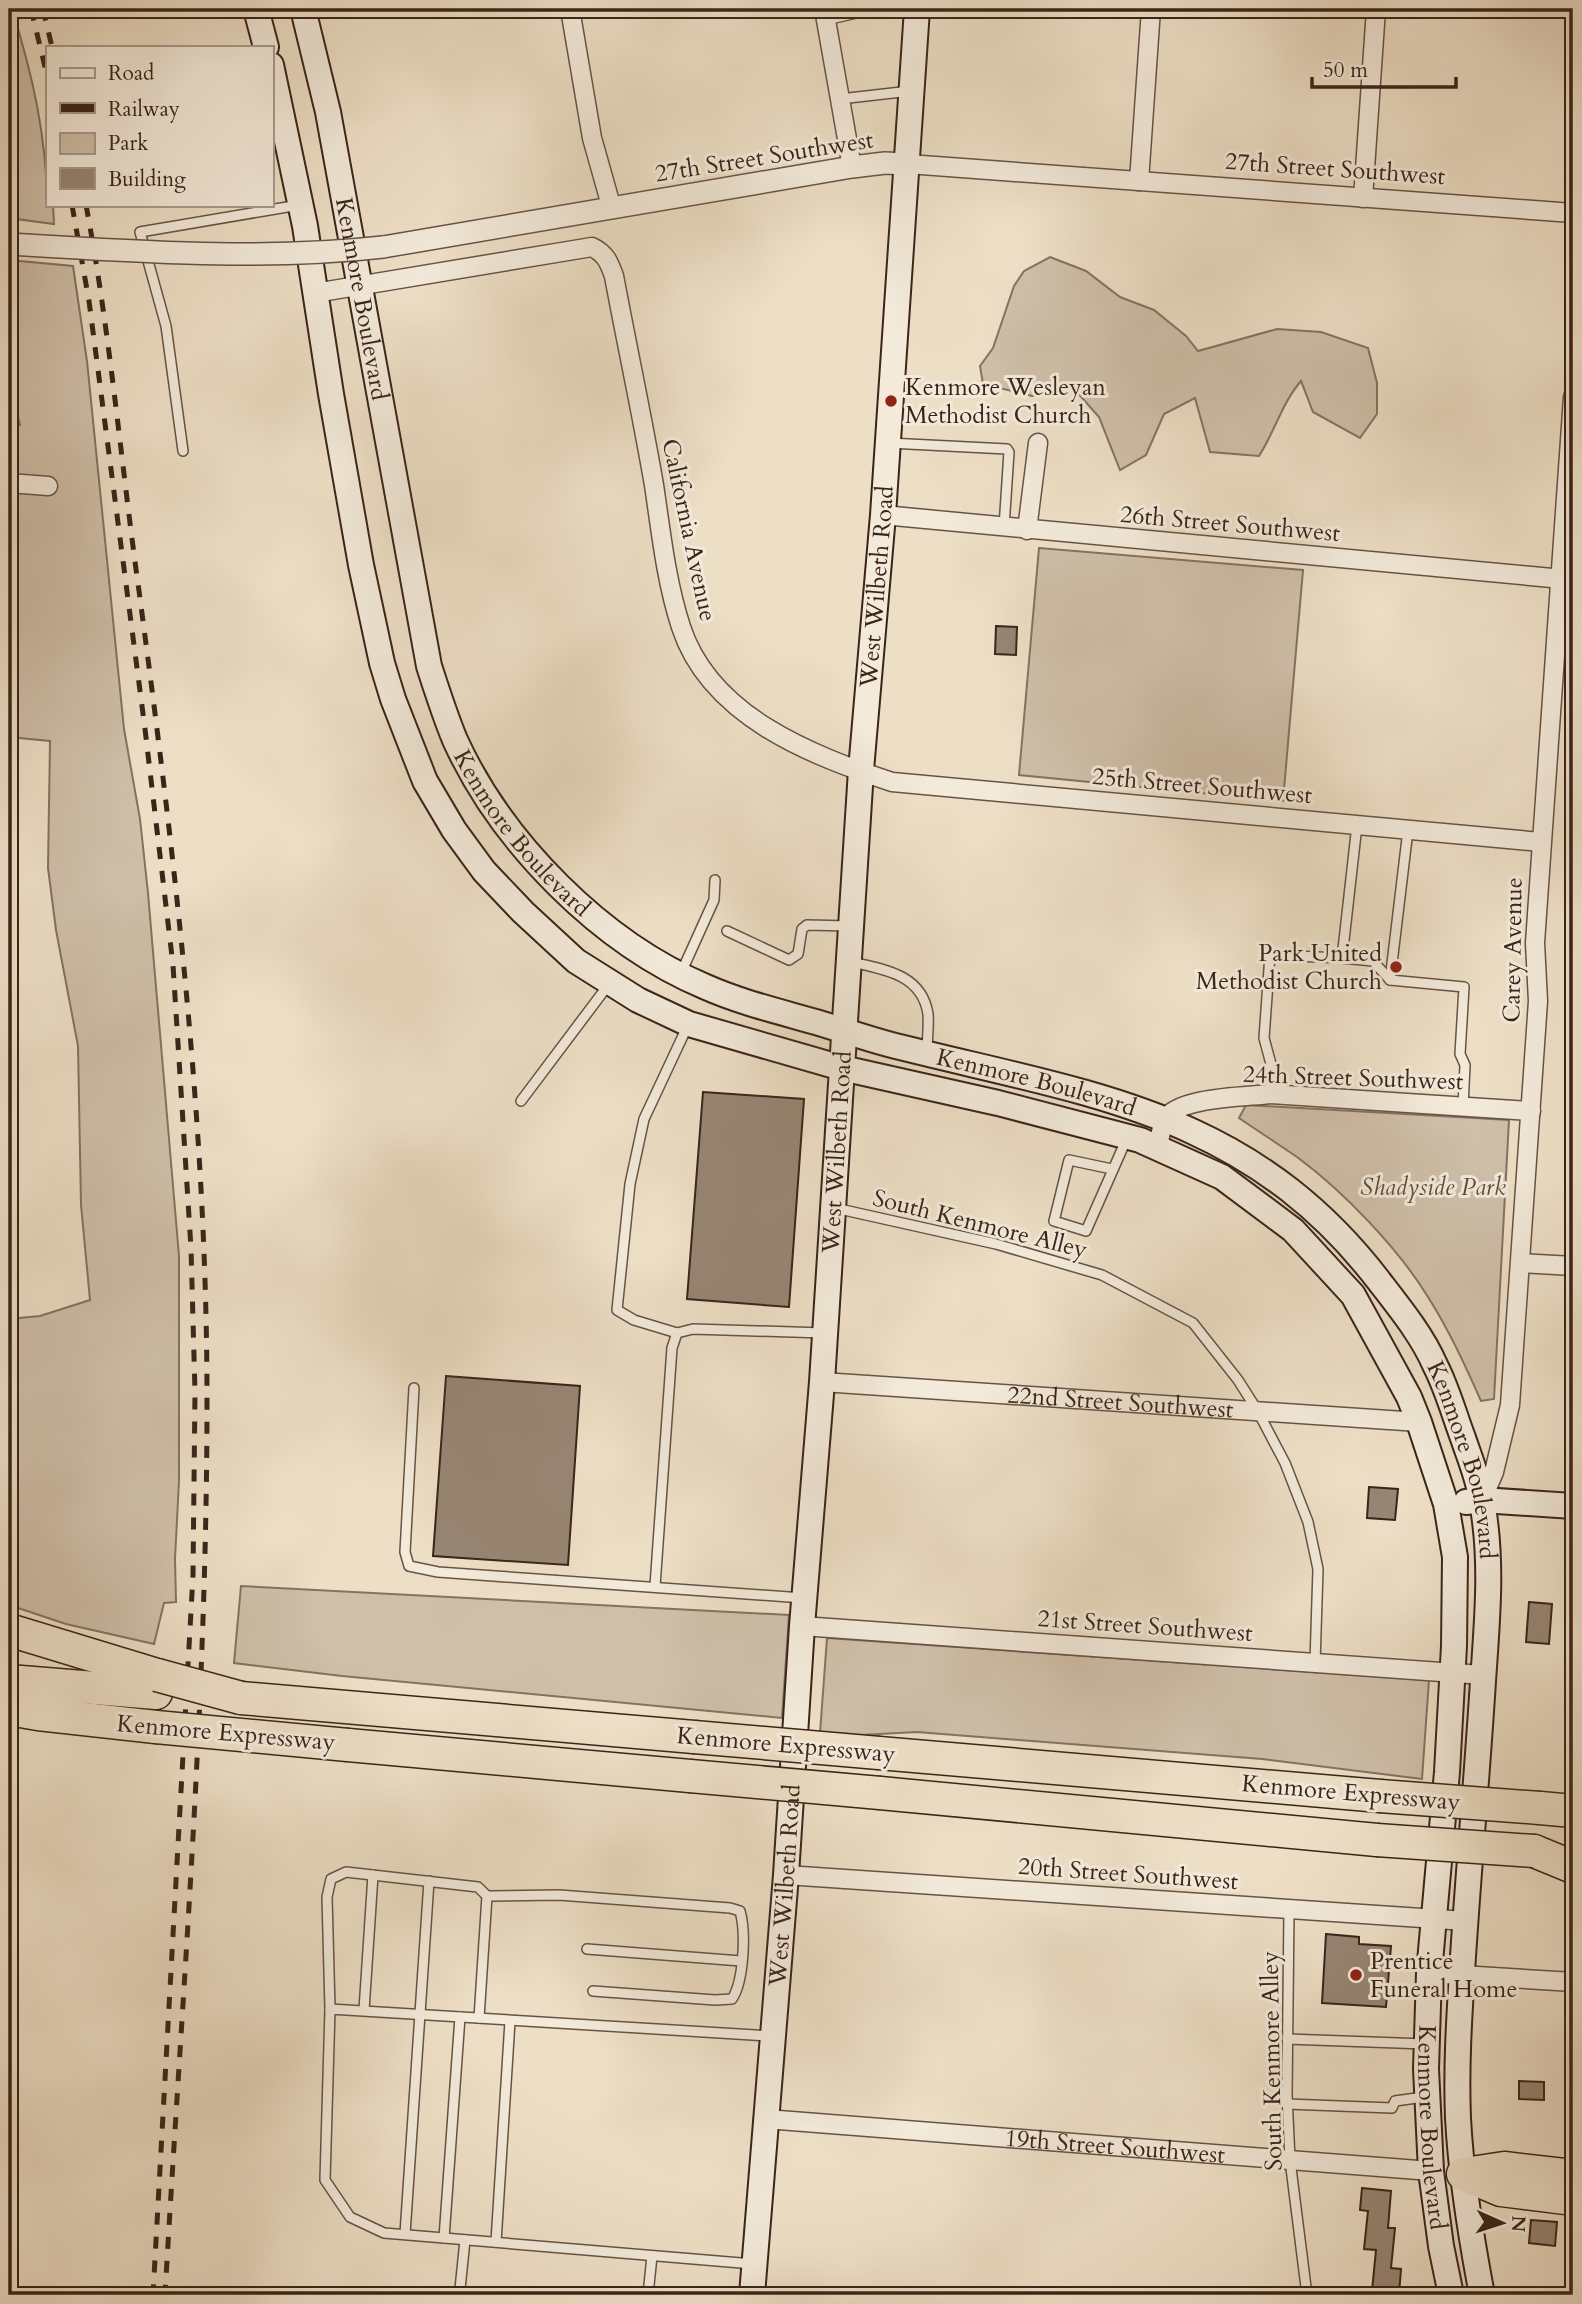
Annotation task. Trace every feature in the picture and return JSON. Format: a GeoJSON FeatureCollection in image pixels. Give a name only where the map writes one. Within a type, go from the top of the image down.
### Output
{"type":"FeatureCollection","features":[{"type":"Feature","properties":{"kind":"highway"},"geometry":{"type":"LineString","coordinates":[[9,1630],[156,1684]]}},
{"type":"Feature","properties":{"kind":"highway"},"geometry":{"type":"LineString","coordinates":[[9,1681],[156,1684]]}},
{"type":"Feature","properties":{"kind":"highway","name":"Kenmore Expressway"},"geometry":{"type":"LineString","coordinates":[[156,1684],[241,1699],[1573,1811]]}},
{"type":"Feature","properties":{"kind":"highway","name":"Kenmore Expressway"},"geometry":{"type":"LineString","coordinates":[[18,1713],[1377,1840],[1573,1854]]}},
{"type":"Feature","properties":{"kind":"highway"},"geometry":{"type":"LineString","coordinates":[[1534,1852],[1573,1867]]}},
{"type":"Feature","properties":{"kind":"highway"},"geometry":{"type":"LineString","coordinates":[[1463,2174],[1504,2168],[1573,2176]]}},
{"type":"Feature","properties":{"kind":"highway"},"geometry":{"type":"LineString","coordinates":[[1463,2174],[1501,2190],[1573,2199]]}},
{"type":"Feature","properties":{"kind":"main road"},"geometry":{"type":"LineString","coordinates":[[256,9],[266,46]]}},
{"type":"Feature","properties":{"kind":"main road","name":"Kenmore Boulevard"},"geometry":{"type":"LineString","coordinates":[[303,9],[324,90],[429,666],[455,740],[496,811],[522,846],[547,874],[629,944],[707,988],[758,1006],[927,1053],[1124,1102],[1226,1147],[1260,1167],[1327,1220],[1360,1256],[1433,1358],[1472,1463],[1482,1500],[1488,1594],[1462,1974],[1458,2116],[1463,2174],[1482,2295]]}},
{"type":"Feature","properties":{"kind":"main road","name":"West Wilbeth Road"},"geometry":{"type":"LineString","coordinates":[[752,2295],[826,1333],[861,770],[883,515],[917,9]]}},
{"type":"Feature","properties":{"kind":"main road","name":"Kenmore Boulevard"},"geometry":{"type":"LineString","coordinates":[[273,75],[300,205],[361,565],[382,663],[425,781],[454,830],[490,878],[576,961],[638,1000],[689,1024],[842,1068],[998,1103],[1127,1137],[1158,1147],[1222,1177],[1293,1230],[1353,1295],[1409,1397],[1446,1504],[1455,1557],[1456,1618],[1429,1973],[1427,2044],[1431,2171],[1451,2295]]}},
{"type":"Feature","properties":{"kind":"main road"},"geometry":{"type":"LineString","coordinates":[[1446,1504],[1482,1500],[1573,1506]]}},
{"type":"Feature","properties":{"kind":"main road","name":"19th Street Southwest"},"geometry":{"type":"LineString","coordinates":[[1431,2171],[1463,2174]]}},
{"type":"Feature","properties":{"kind":"street"},"geometry":{"type":"LineString","coordinates":[[570,9],[592,138],[612,209]]}},
{"type":"Feature","properties":{"kind":"street"},"geometry":{"type":"LineString","coordinates":[[1139,181],[1151,9]]}},
{"type":"Feature","properties":{"kind":"street"},"geometry":{"type":"LineString","coordinates":[[1363,198],[1376,9]]}},
{"type":"Feature","properties":{"kind":"street"},"geometry":{"type":"LineString","coordinates":[[825,14],[852,167]]}},
{"type":"Feature","properties":{"kind":"street","name":"27th Street Southwest"},"geometry":{"type":"LineString","coordinates":[[9,244],[220,255],[273,255],[383,247],[885,163],[1573,213]]}},
{"type":"Feature","properties":{"kind":"street","name":"California Avenue"},"geometry":{"type":"LineString","coordinates":[[361,285],[592,247],[602,252],[614,276],[653,478],[669,580],[681,627],[692,653],[713,682],[737,706],[768,730],[807,750],[861,770]]}},
{"type":"Feature","properties":{"kind":"street"},"geometry":{"type":"LineString","coordinates":[[315,293],[361,285]]}},
{"type":"Feature","properties":{"kind":"street","name":"Carey Avenue"},"geometry":{"type":"LineString","coordinates":[[1482,1500],[1494,1472],[1510,1405],[1538,1001],[1535,943],[1541,842],[1567,579],[1573,397]]}},
{"type":"Feature","properties":{"kind":"street"},"geometry":{"type":"LineString","coordinates":[[1027,530],[1038,443]]}},
{"type":"Feature","properties":{"kind":"street"},"geometry":{"type":"LineString","coordinates":[[9,483],[48,486]]}},
{"type":"Feature","properties":{"kind":"street","name":"26th Street Southwest"},"geometry":{"type":"LineString","coordinates":[[883,515],[1567,579]]}},
{"type":"Feature","properties":{"kind":"street","name":"25th Street Southwest"},"geometry":{"type":"LineString","coordinates":[[861,770],[892,782],[1541,842]]}},
{"type":"Feature","properties":{"kind":"street","name":"24th Street Southwest"},"geometry":{"type":"LineString","coordinates":[[1165,1118],[1176,1110],[1205,1101],[1270,1094],[1531,1111]]}},
{"type":"Feature","properties":{"kind":"street"},"geometry":{"type":"LineString","coordinates":[[1158,1147],[1165,1118]]}},
{"type":"Feature","properties":{"kind":"street"},"geometry":{"type":"LineString","coordinates":[[1521,1263],[1573,1266]]}},
{"type":"Feature","properties":{"kind":"street","name":"22nd Street Southwest"},"geometry":{"type":"LineString","coordinates":[[822,1382],[1419,1422]]}},
{"type":"Feature","properties":{"kind":"street","name":"21st Street Southwest"},"geometry":{"type":"LineString","coordinates":[[802,1626],[1483,1675]]}},
{"type":"Feature","properties":{"kind":"street","name":"20th Street Southwest"},"geometry":{"type":"LineString","coordinates":[[786,1875],[1466,1921]]}},
{"type":"Feature","properties":{"kind":"street"},"geometry":{"type":"LineString","coordinates":[[1429,1973],[1573,1982]]}},
{"type":"Feature","properties":{"kind":"street","name":"19th Street Southwest"},"geometry":{"type":"LineString","coordinates":[[766,2119],[1431,2171]]}},
{"type":"Feature","properties":{"kind":"lane"},"geometry":{"type":"LineString","coordinates":[[825,14],[865,11]]}},
{"type":"Feature","properties":{"kind":"lane"},"geometry":{"type":"LineString","coordinates":[[840,99],[912,90]]}},
{"type":"Feature","properties":{"kind":"lane"},"geometry":{"type":"LineString","coordinates":[[183,451],[166,326],[140,232],[300,205]]}},
{"type":"Feature","properties":{"kind":"lane"},"geometry":{"type":"LineString","coordinates":[[888,443],[1007,449],[1009,452],[1004,527]]}},
{"type":"Feature","properties":{"kind":"lane"},"geometry":{"type":"LineString","coordinates":[[1342,958],[1357,825]]}},
{"type":"Feature","properties":{"kind":"lane"},"geometry":{"type":"LineString","coordinates":[[1390,981],[1408,830]]}},
{"type":"Feature","properties":{"kind":"lane"},"geometry":{"type":"LineString","coordinates":[[680,975],[714,900],[715,880]]}},
{"type":"Feature","properties":{"kind":"lane"},"geometry":{"type":"LineString","coordinates":[[727,931],[789,960],[798,954],[802,929],[807,925],[851,926]]}},
{"type":"Feature","properties":{"kind":"lane"},"geometry":{"type":"LineString","coordinates":[[1270,1094],[1270,1064],[1264,1038],[1270,955],[1342,958],[1373,961],[1390,981],[1464,986],[1460,1055],[1465,1065],[1463,1107]]}},
{"type":"Feature","properties":{"kind":"lane"},"geometry":{"type":"LineString","coordinates":[[849,962],[892,972],[914,984],[924,999],[928,1014],[927,1053]]}},
{"type":"Feature","properties":{"kind":"lane"},"geometry":{"type":"LineString","coordinates":[[522,1101],[610,982]]}},
{"type":"Feature","properties":{"kind":"lane"},"geometry":{"type":"LineString","coordinates":[[689,1024],[644,1119],[630,1184],[617,1310],[634,1320],[677,1333],[693,1329],[826,1333]]}},
{"type":"Feature","properties":{"kind":"lane"},"geometry":{"type":"LineString","coordinates":[[1112,1170],[1069,1160],[1054,1221],[1086,1231],[1127,1137]]}},
{"type":"Feature","properties":{"kind":"lane","name":"South Kenmore Alley"},"geometry":{"type":"LineString","coordinates":[[834,1208],[996,1244],[1102,1275],[1193,1323],[1238,1380],[1257,1410],[1285,1463],[1308,1522],[1318,1569],[1315,1663]]}},
{"type":"Feature","properties":{"kind":"lane"},"geometry":{"type":"LineString","coordinates":[[655,1586],[672,1348],[677,1333]]}},
{"type":"Feature","properties":{"kind":"lane"},"geometry":{"type":"LineString","coordinates":[[414,1388],[405,1552],[409,1566],[438,1572],[805,1598]]}},
{"type":"Feature","properties":{"kind":"lane"},"geometry":{"type":"LineString","coordinates":[[593,1991],[732,1999],[738,1990],[741,1961],[744,1923],[740,1910],[559,1895],[488,1896],[478,1887],[346,1872],[331,1879],[327,1897],[330,2009],[324,2180],[351,2217],[384,2233],[754,2265]]}},
{"type":"Feature","properties":{"kind":"lane"},"geometry":{"type":"LineString","coordinates":[[364,2010],[373,1875]]}},
{"type":"Feature","properties":{"kind":"lane"},"geometry":{"type":"LineString","coordinates":[[405,2234],[429,1881]]}},
{"type":"Feature","properties":{"kind":"lane"},"geometry":{"type":"LineString","coordinates":[[479,2018],[488,1896]]}},
{"type":"Feature","properties":{"kind":"lane","name":"South Kenmore Alley"},"geometry":{"type":"LineString","coordinates":[[1289,1910],[1287,2105],[1290,2160],[1307,2295]]}},
{"type":"Feature","properties":{"kind":"lane"},"geometry":{"type":"LineString","coordinates":[[587,1949],[741,1961]]}},
{"type":"Feature","properties":{"kind":"lane"},"geometry":{"type":"LineString","coordinates":[[330,2009],[773,2036]]}},
{"type":"Feature","properties":{"kind":"lane"},"geometry":{"type":"LineString","coordinates":[[444,2238],[460,2017]]}},
{"type":"Feature","properties":{"kind":"lane"},"geometry":{"type":"LineString","coordinates":[[496,2242],[510,2021]]}},
{"type":"Feature","properties":{"kind":"lane"},"geometry":{"type":"LineString","coordinates":[[1287,2039],[1427,2044]]}},
{"type":"Feature","properties":{"kind":"lane"},"geometry":{"type":"LineString","coordinates":[[1287,2105],[1392,2109],[1395,2101],[1427,2097]]}},
{"type":"Feature","properties":{"kind":"lane"},"geometry":{"type":"LineString","coordinates":[[463,2295],[460,2289],[465,2239]]}},
{"type":"Feature","properties":{"kind":"lane"},"geometry":{"type":"LineString","coordinates":[[648,2295],[652,2256]]}},
{"type":"Feature","properties":{"kind":"green space"},"geometry":{"type":"Polygon","coordinates":[[[9,9],[12,9],[37,106],[44,155],[46,206],[53,206],[54,224],[9,218],[9,9]]]}},
{"type":"Feature","properties":{"kind":"green space"},"geometry":{"type":"Polygon","coordinates":[[[1050,257],[1086,271],[1120,297],[1154,310],[1186,336],[1198,351],[1277,329],[1321,332],[1368,348],[1377,383],[1377,414],[1360,438],[1313,412],[1301,381],[1289,398],[1259,456],[1210,452],[1195,398],[1164,414],[1146,455],[1120,470],[1099,417],[1076,391],[1032,396],[983,384],[980,366],[993,348],[1014,286],[1024,271],[1050,257]]]}},
{"type":"Feature","properties":{"kind":"green space"},"geometry":{"type":"Polygon","coordinates":[[[9,260],[73,266],[87,361],[124,729],[140,819],[148,893],[179,1256],[176,1602],[164,1603],[154,1644],[66,1624],[9,1605],[9,1319],[40,1316],[90,1300],[81,1205],[78,1046],[56,930],[48,868],[50,741],[9,737],[9,499],[26,485],[9,480],[9,430],[20,425],[12,393],[9,393],[9,260]]]}},
{"type":"Feature","properties":{"kind":"green space"},"geometry":{"type":"Polygon","coordinates":[[[1039,548],[1303,570],[1283,801],[1019,775],[1039,548]]]}},
{"type":"Feature","properties":{"kind":"green space","name":"Shadyside Park"},"geometry":{"type":"Polygon","coordinates":[[[1246,1105],[1509,1120],[1494,1399],[1481,1401],[1436,1309],[1416,1278],[1385,1240],[1351,1203],[1315,1171],[1239,1118],[1246,1105]]]}},
{"type":"Feature","properties":{"kind":"green space"},"geometry":{"type":"Polygon","coordinates":[[[241,1586],[789,1615],[782,1718],[342,1676],[234,1663],[241,1586]]]}},
{"type":"Feature","properties":{"kind":"green space"},"geometry":{"type":"Polygon","coordinates":[[[827,1638],[1429,1680],[1422,1779],[1262,1759],[917,1732],[841,1736],[820,1733],[827,1638]]]}},
{"type":"Feature","properties":{"kind":"building"},"geometry":{"type":"Polygon","coordinates":[[[996,626],[1017,627],[1016,655],[995,654],[996,626]]]}},
{"type":"Feature","properties":{"kind":"building"},"geometry":{"type":"Polygon","coordinates":[[[703,1092],[804,1099],[789,1307],[687,1299],[703,1092]]]}},
{"type":"Feature","properties":{"kind":"building"},"geometry":{"type":"Polygon","coordinates":[[[446,1376],[580,1386],[568,1565],[433,1556],[446,1376]]]}},
{"type":"Feature","properties":{"kind":"building"},"geometry":{"type":"Polygon","coordinates":[[[1369,1487],[1398,1489],[1395,1520],[1367,1518],[1369,1487]]]}},
{"type":"Feature","properties":{"kind":"building"},"geometry":{"type":"Polygon","coordinates":[[[1529,1602],[1552,1604],[1549,1644],[1526,1642],[1529,1602]]]}},
{"type":"Feature","properties":{"kind":"building","name":"Prentice Funeral Home"},"geometry":{"type":"Polygon","coordinates":[[[1326,1934],[1359,1937],[1359,1944],[1391,1946],[1386,2007],[1322,2003],[1326,1934]]]}},
{"type":"Feature","properties":{"kind":"building"},"geometry":{"type":"Polygon","coordinates":[[[1519,2081],[1544,2082],[1544,2100],[1519,2099],[1519,2081]]]}},
{"type":"Feature","properties":{"kind":"building"},"geometry":{"type":"Polygon","coordinates":[[[1362,2188],[1391,2191],[1388,2228],[1395,2228],[1391,2268],[1401,2269],[1399,2294],[1372,2291],[1376,2250],[1364,2249],[1368,2211],[1360,2210],[1362,2188]]]}},
{"type":"Feature","properties":{"kind":"building"},"geometry":{"type":"Polygon","coordinates":[[[1531,2220],[1557,2222],[1555,2246],[1529,2243],[1531,2220]]]}},
{"type":"Feature","properties":{"kind":"railway"},"geometry":{"type":"LineString","coordinates":[[31,9],[46,71]]}},
{"type":"Feature","properties":{"kind":"railway"},"geometry":{"type":"LineString","coordinates":[[43,9],[52,46]]}},
{"type":"Feature","properties":{"kind":"railway"},"geometry":{"type":"LineString","coordinates":[[72,206],[89,301],[173,965],[191,1248],[195,1392],[193,1575],[153,2295]]}},
{"type":"Feature","properties":{"kind":"railway"},"geometry":{"type":"LineString","coordinates":[[86,206],[109,349],[176,894],[195,1096],[206,1298],[203,1624],[165,2295]]}},
{"type":"Feature","properties":{"kind":"place","name":"Kenmore Wesleyan Methodist Church"},"geometry":{"type":"Point","coordinates":[891,401]}},
{"type":"Feature","properties":{"kind":"place","name":"Park United Methodist Church"},"geometry":{"type":"Point","coordinates":[1396,967]}},
{"type":"Feature","properties":{"kind":"place","name":"Prentice Funeral Home"},"geometry":{"type":"Point","coordinates":[1356,1975]}}]}
